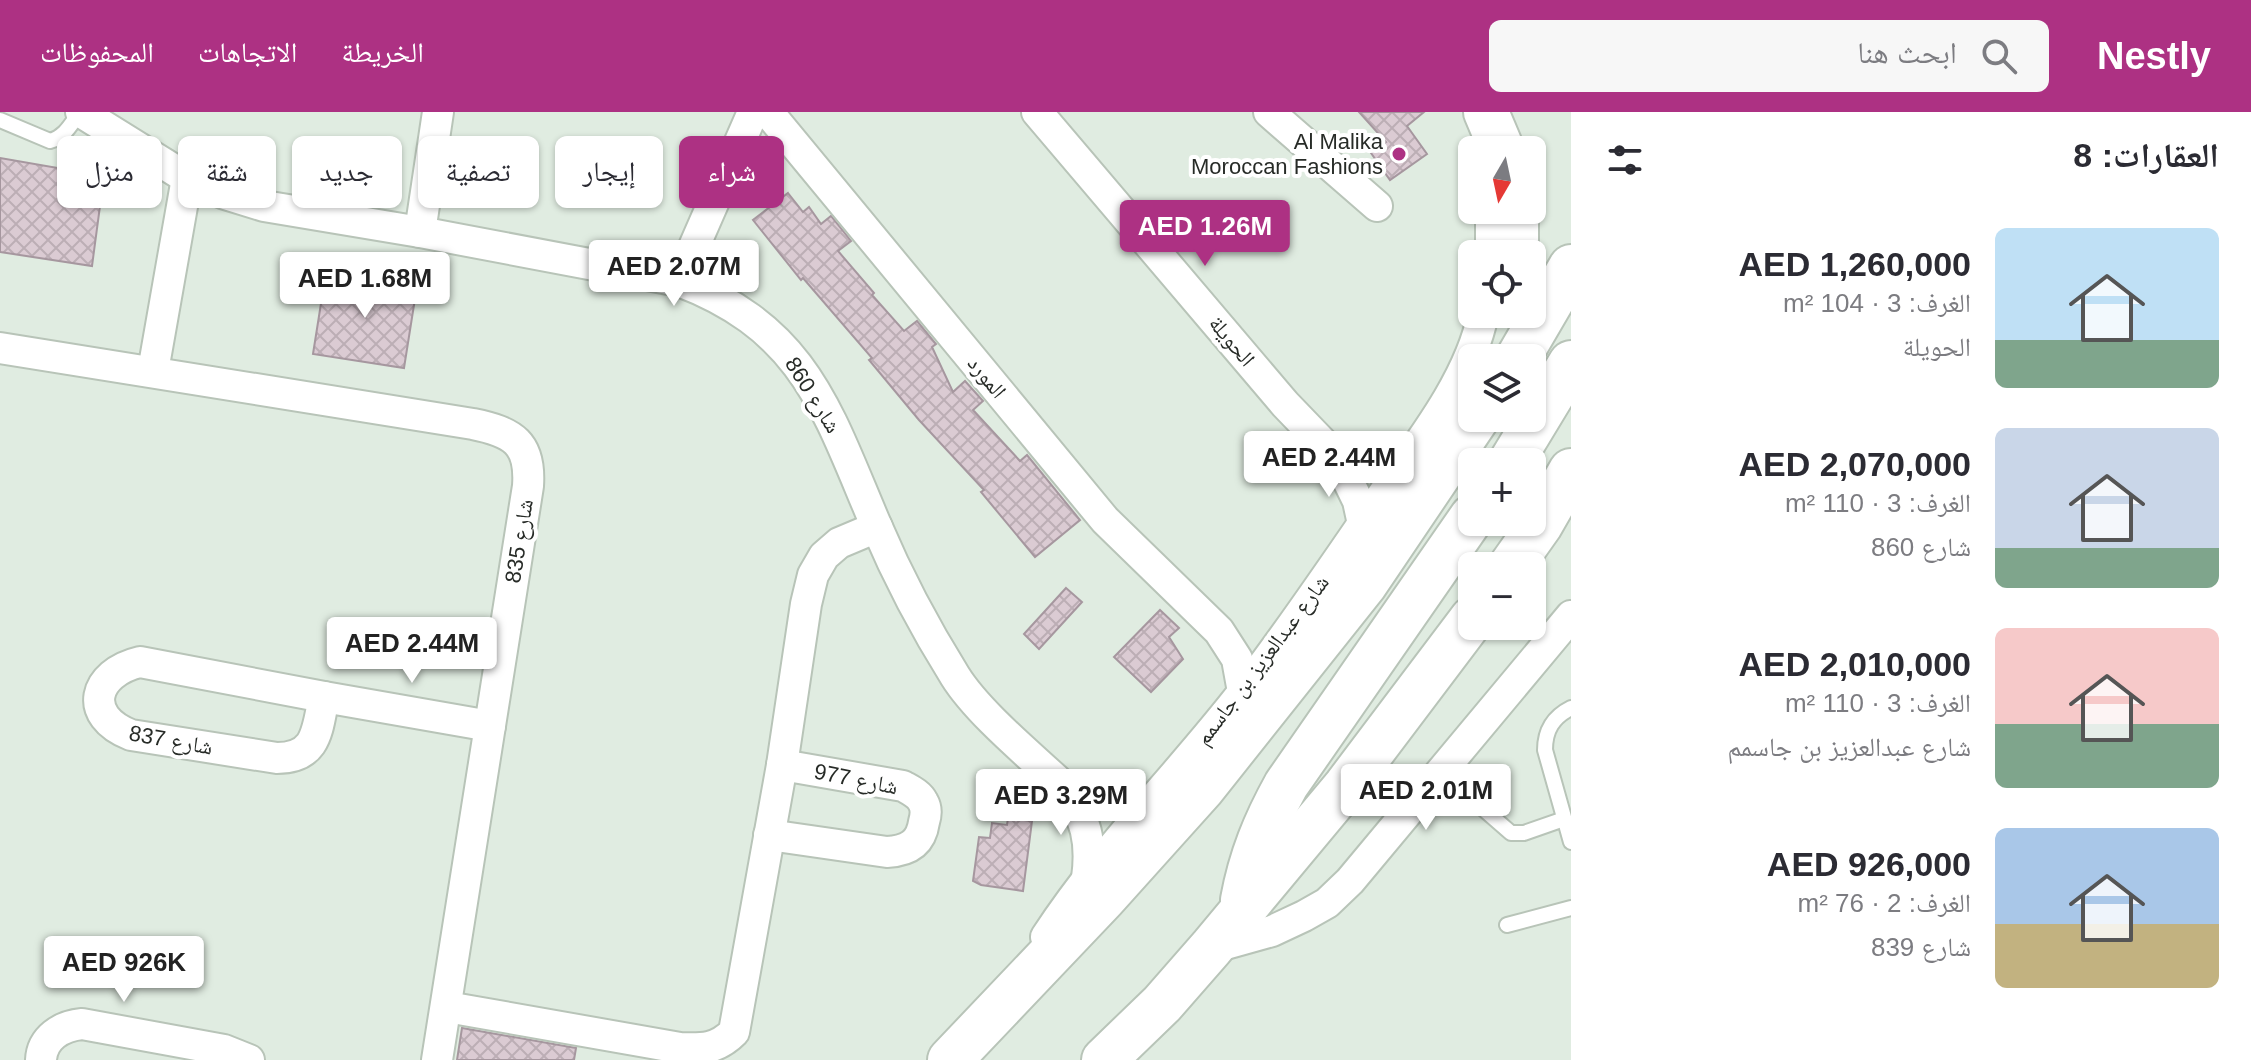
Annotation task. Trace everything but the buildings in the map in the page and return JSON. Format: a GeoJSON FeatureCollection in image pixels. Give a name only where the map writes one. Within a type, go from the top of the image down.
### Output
{"type":"FeatureCollection","features":[{"type":"Feature","properties":{"kind":"main road"},"geometry":{"type":"LineString","coordinates":[[1486,112],[1496,136]]}},
{"type":"Feature","properties":{"kind":"main road"},"geometry":{"type":"LineString","coordinates":[[1526,344],[1571,267]]}},
{"type":"Feature","properties":{"kind":"main road"},"geometry":{"type":"LineString","coordinates":[[1519,448],[1571,363]]}},
{"type":"Feature","properties":{"kind":"main road"},"geometry":{"type":"LineString","coordinates":[[1423,467],[1458,425]]}},
{"type":"Feature","properties":{"kind":"main road","name":"شارع عبدالعزيز بن جاسمم"},"geometry":{"type":"LineString","coordinates":[[950,1060],[1104,898],[1202,789],[1365,584],[1423,467],[1462,432]]}},
{"type":"Feature","properties":{"kind":"main road"},"geometry":{"type":"LineString","coordinates":[[1523,552],[1556,514],[1571,471]]}},
{"type":"Feature","properties":{"kind":"main road"},"geometry":{"type":"LineString","coordinates":[[1241,911],[1250,862],[1270,813],[1286,785],[1459,536]]}},
{"type":"Feature","properties":{"kind":"main road"},"geometry":{"type":"LineString","coordinates":[[1104,1060],[1162,1004],[1211,948],[1346,786],[1458,638]]}},
{"type":"Feature","properties":{"kind":"street","name":"شارع 860"},"geometry":{"type":"LineString","coordinates":[[80,112],[178,172]]}},
{"type":"Feature","properties":{"kind":"street"},"geometry":{"type":"LineString","coordinates":[[420,232],[438,112]]}},
{"type":"Feature","properties":{"kind":"street"},"geometry":{"type":"LineString","coordinates":[[679,281],[753,112]]}},
{"type":"Feature","properties":{"kind":"street","name":"المورد"},"geometry":{"type":"LineString","coordinates":[[768,112],[1105,520],[1219,631],[1237,659],[1243,692]]}},
{"type":"Feature","properties":{"kind":"street","name":"الحويلة"},"geometry":{"type":"LineString","coordinates":[[1037,112],[1285,404],[1337,458],[1358,501],[1363,524]]}},
{"type":"Feature","properties":{"kind":"street"},"geometry":{"type":"LineString","coordinates":[[1269,112],[1377,206]]}},
{"type":"Feature","properties":{"kind":"street"},"geometry":{"type":"LineString","coordinates":[[1464,112],[1473,136]]}},
{"type":"Feature","properties":{"kind":"street"},"geometry":{"type":"LineString","coordinates":[[153,371],[182,208]]}},
{"type":"Feature","properties":{"kind":"street","name":"شارع 860"},"geometry":{"type":"LineString","coordinates":[[276,208],[679,281],[714,294],[775,337],[802,370],[827,410],[918,613],[957,680],[1065,788],[1079,808],[1088,830],[1090,854],[1087,878]]}},
{"type":"Feature","properties":{"kind":"street","name":"شارع عبدالعزيز بن جاسمم"},"geometry":{"type":"LineString","coordinates":[[1016,991],[1040,945],[1087,878],[1243,692],[1363,524],[1423,467],[1481,328]]}},
{"type":"Feature","properties":{"kind":"street","name":"شارع 835"},"geometry":{"type":"LineString","coordinates":[[0,348],[495,428],[509,434],[522,446],[529,465],[528,486],[437,1060]]}},
{"type":"Feature","properties":{"kind":"street"},"geometry":{"type":"LineString","coordinates":[[1337,458],[1361,463],[1423,467]]}},
{"type":"Feature","properties":{"kind":"street","name":"شارع 977"},"geometry":{"type":"LineString","coordinates":[[447,1007],[608,1048],[678,1054],[712,1048],[734,1032],[813,575],[824,556],[839,543],[877,527]]}},
{"type":"Feature","properties":{"kind":"street"},"geometry":{"type":"LineString","coordinates":[[1211,948],[1272,931],[1327,903],[1350,881],[1571,616]]}},
{"type":"Feature","properties":{"kind":"street"},"geometry":{"type":"LineString","coordinates":[[1219,631],[1249,640],[1281,640]]}},
{"type":"Feature","properties":{"kind":"street","name":"شارع 837"},"geometry":{"type":"LineString","coordinates":[[324,697],[315,738],[309,747],[289,758],[131,735],[105,721],[100,708],[104,684],[113,672],[140,662],[490,726]]}},
{"type":"Feature","properties":{"kind":"street","name":"شارع 977"},"geometry":{"type":"LineString","coordinates":[[769,835],[901,852],[910,848],[923,831],[924,803],[903,786],[782,765]]}},
{"type":"Feature","properties":{"kind":"street","name":"شارع 860"},"geometry":{"type":"LineString","coordinates":[[1065,788],[1107,801],[1151,803]]}},
{"type":"Feature","properties":{"kind":"street"},"geometry":{"type":"LineString","coordinates":[[41,1060],[50,1037],[69,1025],[82,1024],[224,1050],[249,1060]]}},
{"type":"Feature","properties":{"kind":"lane"},"geometry":{"type":"LineString","coordinates":[[0,120],[50,141],[65,132],[80,112]]}},
{"type":"Feature","properties":{"kind":"lane"},"geometry":{"type":"LineString","coordinates":[[1571,708],[1554,720],[1546,730],[1545,738],[1545,750],[1571,842]]}},
{"type":"Feature","properties":{"kind":"lane"},"geometry":{"type":"LineString","coordinates":[[1457,786],[1511,833],[1524,833],[1564,819]]}},
{"type":"Feature","properties":{"kind":"lane"},"geometry":{"type":"LineString","coordinates":[[1507,925],[1571,908]]}},
{"type":"Feature","properties":{"kind":"place","name":"Al Malika Moroccan Fashions"},"geometry":{"type":"Point","coordinates":[1399,154]}}]}
